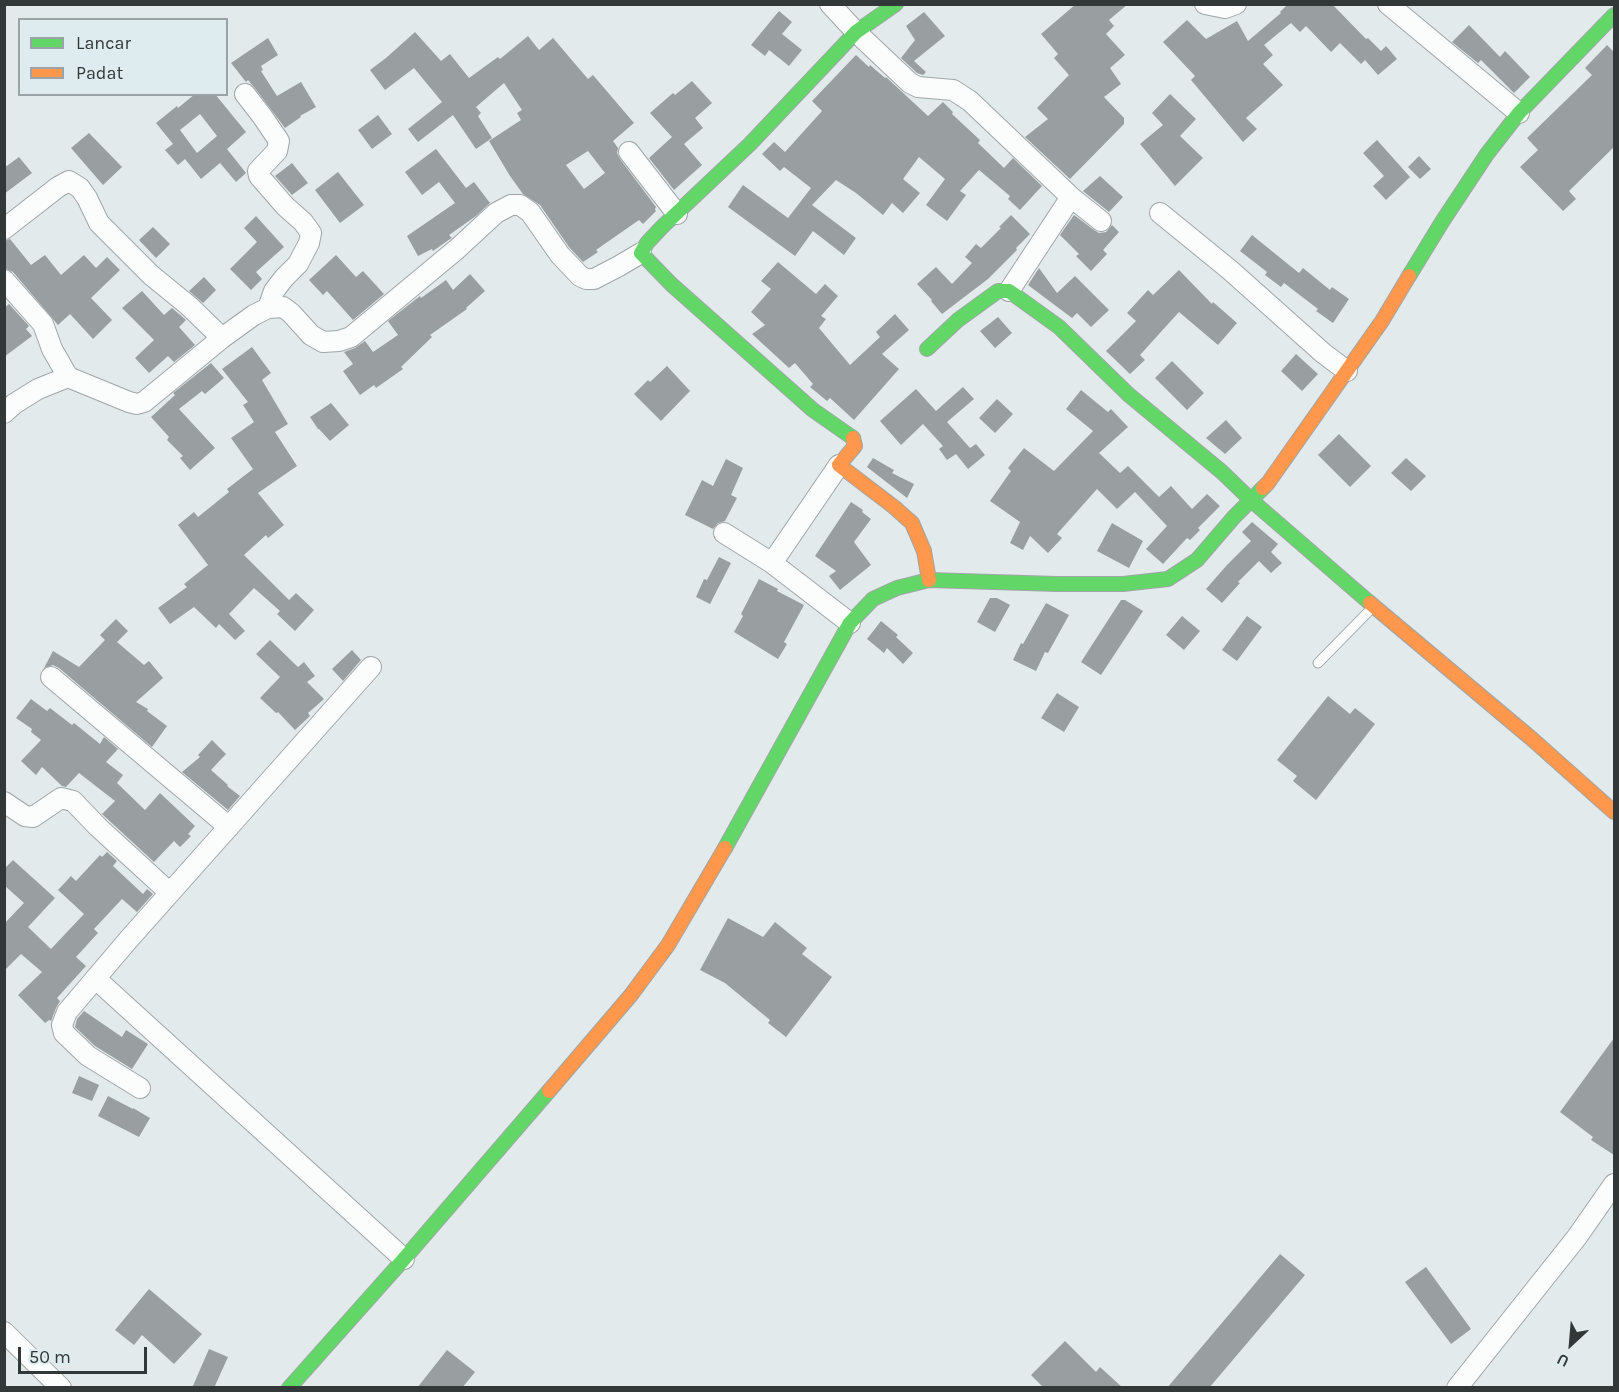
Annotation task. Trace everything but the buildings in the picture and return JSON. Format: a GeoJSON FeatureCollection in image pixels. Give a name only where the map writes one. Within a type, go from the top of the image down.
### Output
{"type":"FeatureCollection","features":[{"type":"Feature","properties":{"kind":"street"},"geometry":{"type":"LineString","coordinates":[[830,4],[910,83],[918,87],[953,90],[970,101],[1071,197],[1101,221]]}},
{"type":"Feature","properties":{"kind":"street"},"geometry":{"type":"LineString","coordinates":[[4,280],[43,324],[52,349],[68,377],[136,404],[144,402],[222,338],[268,308],[283,307],[311,335],[323,342],[339,341],[351,337],[457,249],[496,213],[511,205],[520,205],[530,212],[560,255],[580,276],[594,279],[640,253],[677,213],[750,144],[856,32],[896,4]]}},
{"type":"Feature","properties":{"kind":"street"},"geometry":{"type":"LineString","coordinates":[[1193,5],[1198,4]]}},
{"type":"Feature","properties":{"kind":"street"},"geometry":{"type":"LineString","coordinates":[[1205,4],[1225,8],[1236,4]]}},
{"type":"Feature","properties":{"kind":"street"},"geometry":{"type":"LineString","coordinates":[[1388,4],[1519,113]]}},
{"type":"Feature","properties":{"kind":"street"},"geometry":{"type":"LineString","coordinates":[[289,1388],[404,1259],[631,995],[668,945],[743,817],[849,623],[873,599],[897,588],[929,580],[1112,584],[1168,579],[1197,560],[1268,483],[1382,321],[1442,222],[1487,154],[1519,113],[1614,15]]}},
{"type":"Feature","properties":{"kind":"street"},"geometry":{"type":"LineString","coordinates":[[245,94],[279,141],[277,151],[258,171],[259,176],[311,233],[309,243],[298,264],[274,291],[268,308]]}},
{"type":"Feature","properties":{"kind":"street"},"geometry":{"type":"LineString","coordinates":[[629,152],[677,213]]}},
{"type":"Feature","properties":{"kind":"street"},"geometry":{"type":"LineString","coordinates":[[4,229],[69,181],[80,188],[99,223],[222,338]]}},
{"type":"Feature","properties":{"kind":"street"},"geometry":{"type":"LineString","coordinates":[[1009,291],[1071,197]]}},
{"type":"Feature","properties":{"kind":"street"},"geometry":{"type":"LineString","coordinates":[[1160,213],[1230,270],[1347,372]]}},
{"type":"Feature","properties":{"kind":"street"},"geometry":{"type":"LineString","coordinates":[[640,253],[671,284],[813,410],[854,439],[855,446],[838,465],[772,563]]}},
{"type":"Feature","properties":{"kind":"street"},"geometry":{"type":"LineString","coordinates":[[927,349],[958,320],[998,291],[1009,291],[1059,327],[1129,395],[1222,472],[1373,606],[1532,739],[1614,812]]}},
{"type":"Feature","properties":{"kind":"street"},"geometry":{"type":"LineString","coordinates":[[4,412],[38,388],[68,377]]}},
{"type":"Feature","properties":{"kind":"street"},"geometry":{"type":"LineString","coordinates":[[838,465],[912,523],[924,551],[929,580]]}},
{"type":"Feature","properties":{"kind":"street"},"geometry":{"type":"LineString","coordinates":[[724,533],[772,563],[849,623]]}},
{"type":"Feature","properties":{"kind":"street"},"geometry":{"type":"LineString","coordinates":[[140,1088],[88,1056],[64,1033],[62,1025],[67,1012],[371,667]]}},
{"type":"Feature","properties":{"kind":"street"},"geometry":{"type":"LineString","coordinates":[[51,677],[229,827]]}},
{"type":"Feature","properties":{"kind":"street"},"geometry":{"type":"LineString","coordinates":[[4,802],[25,816],[33,817],[61,798],[73,801],[170,893]]}},
{"type":"Feature","properties":{"kind":"street"},"geometry":{"type":"LineString","coordinates":[[96,980],[404,1259]]}},
{"type":"Feature","properties":{"kind":"street"},"geometry":{"type":"LineString","coordinates":[[1457,1388],[1577,1237],[1614,1184]]}},
{"type":"Feature","properties":{"kind":"street"},"geometry":{"type":"LineString","coordinates":[[4,1332],[61,1388]]}},
{"type":"Feature","properties":{"kind":"lane"},"geometry":{"type":"LineString","coordinates":[[1318,663],[1373,606]]}},
{"type":"Feature","properties":{"kind":"traffic: fast"},"geometry":{"type":"LineString","coordinates":[[853,438],[813,410],[671,284],[641,253],[662,227],[750,144],[856,32],[896,4]]}},
{"type":"Feature","properties":{"kind":"traffic: fast"},"geometry":{"type":"LineString","coordinates":[[1409,276],[1487,154],[1519,113],[1614,15]]}},
{"type":"Feature","properties":{"kind":"traffic: fast"},"geometry":{"type":"LineString","coordinates":[[927,349],[958,320],[998,291],[1009,291],[1059,327],[1129,395],[1222,472],[1370,603]]}},
{"type":"Feature","properties":{"kind":"traffic: fast"},"geometry":{"type":"LineString","coordinates":[[725,848],[850,623],[873,599],[897,588],[929,580],[1123,584],[1168,579],[1197,560],[1263,488]]}},
{"type":"Feature","properties":{"kind":"traffic: fast"},"geometry":{"type":"LineString","coordinates":[[289,1388],[549,1091]]}},
{"type":"Feature","properties":{"kind":"traffic: slow"},"geometry":{"type":"LineString","coordinates":[[1263,488],[1382,321],[1409,276]]}},
{"type":"Feature","properties":{"kind":"traffic: slow"},"geometry":{"type":"LineString","coordinates":[[853,438],[855,446],[839,465],[912,523],[924,551],[929,580]]}},
{"type":"Feature","properties":{"kind":"traffic: slow"},"geometry":{"type":"LineString","coordinates":[[1370,603],[1532,739],[1614,812]]}},
{"type":"Feature","properties":{"kind":"traffic: slow"},"geometry":{"type":"LineString","coordinates":[[549,1091],[631,995],[668,945],[725,848]]}}]}
